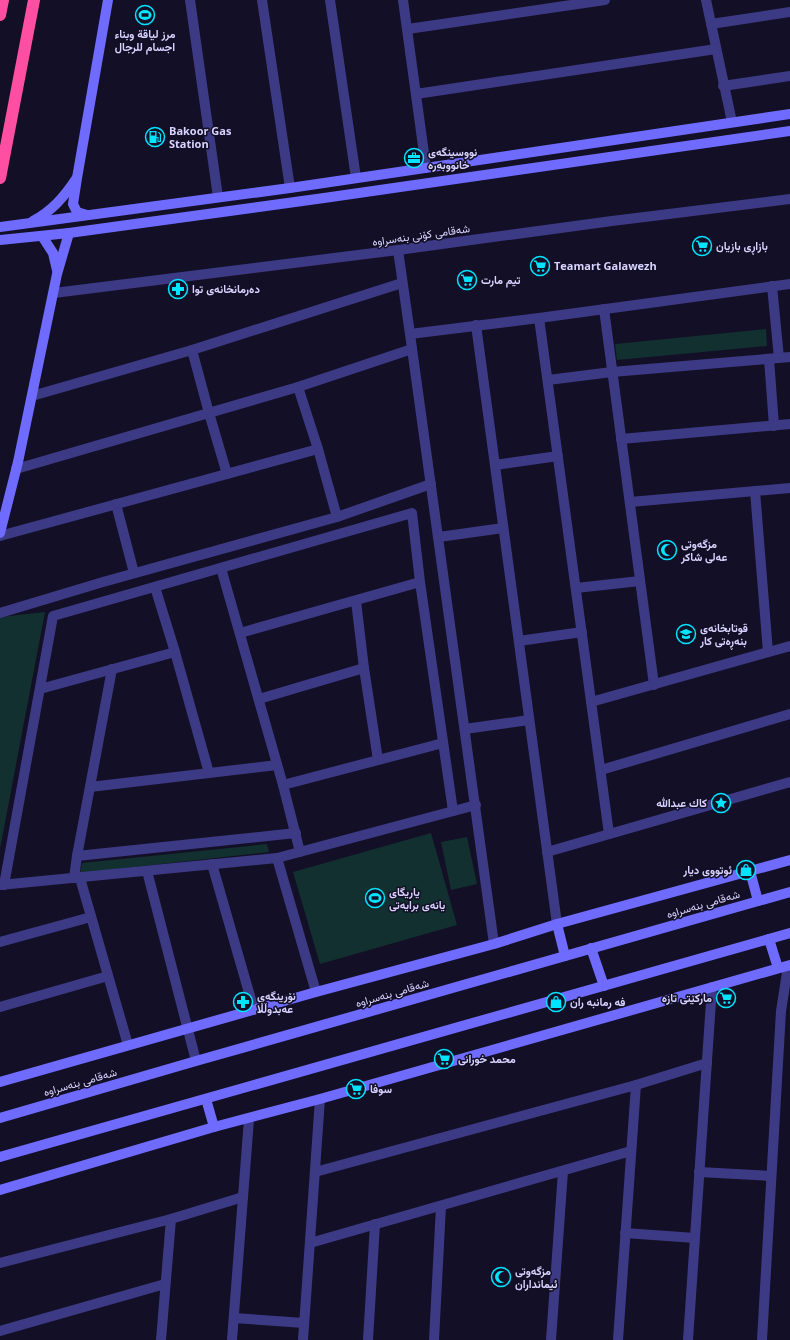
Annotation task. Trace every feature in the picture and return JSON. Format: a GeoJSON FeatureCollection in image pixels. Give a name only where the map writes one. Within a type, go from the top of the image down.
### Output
{"type":"FeatureCollection","features":[{"type":"Feature","properties":{"kind":"highway"},"geometry":{"type":"LineString","coordinates":[[0,15],[3,0]]}},
{"type":"Feature","properties":{"kind":"highway"},"geometry":{"type":"LineString","coordinates":[[0,178],[34,0]]}},
{"type":"Feature","properties":{"kind":"street"},"geometry":{"type":"LineString","coordinates":[[88,215],[80,213],[74,207],[77,178],[108,0]]}},
{"type":"Feature","properties":{"kind":"street"},"geometry":{"type":"LineString","coordinates":[[190,0],[218,197]]}},
{"type":"Feature","properties":{"kind":"street"},"geometry":{"type":"LineString","coordinates":[[262,0],[290,188]]}},
{"type":"Feature","properties":{"kind":"street"},"geometry":{"type":"LineString","coordinates":[[330,0],[356,178]]}},
{"type":"Feature","properties":{"kind":"street"},"geometry":{"type":"LineString","coordinates":[[403,0],[426,168]]}},
{"type":"Feature","properties":{"kind":"street"},"geometry":{"type":"LineString","coordinates":[[408,29],[605,0]]}},
{"type":"Feature","properties":{"kind":"street"},"geometry":{"type":"LineString","coordinates":[[706,0],[723,86],[732,122]]}},
{"type":"Feature","properties":{"kind":"street"},"geometry":{"type":"LineString","coordinates":[[711,24],[790,12]]}},
{"type":"Feature","properties":{"kind":"street"},"geometry":{"type":"LineString","coordinates":[[416,94],[716,49]]}},
{"type":"Feature","properties":{"kind":"street"},"geometry":{"type":"LineString","coordinates":[[723,86],[790,76]]}},
{"type":"Feature","properties":{"kind":"street"},"geometry":{"type":"LineString","coordinates":[[5,227],[290,188],[790,114]]}},
{"type":"Feature","properties":{"kind":"street"},"geometry":{"type":"LineString","coordinates":[[4,239],[69,233],[324,198],[790,131]]}},
{"type":"Feature","properties":{"kind":"street"},"geometry":{"type":"LineString","coordinates":[[28,223],[44,215],[58,203],[77,178]]}},
{"type":"Feature","properties":{"kind":"street"},"geometry":{"type":"LineString","coordinates":[[322,183],[324,198]]}},
{"type":"Feature","properties":{"kind":"street","name":"شەقامی کۆنی بنەسراوە"},"geometry":{"type":"LineString","coordinates":[[54,293],[790,199]]}},
{"type":"Feature","properties":{"kind":"street"},"geometry":{"type":"LineString","coordinates":[[69,233],[58,274],[16,469],[0,534],[318,449]]}},
{"type":"Feature","properties":{"kind":"street"},"geometry":{"type":"LineString","coordinates":[[42,236],[53,253],[58,274]]}},
{"type":"Feature","properties":{"kind":"street"},"geometry":{"type":"LineString","coordinates":[[398,250],[439,537],[494,944]]}},
{"type":"Feature","properties":{"kind":"street"},"geometry":{"type":"LineString","coordinates":[[32,396],[192,350],[402,283]]}},
{"type":"Feature","properties":{"kind":"street"},"geometry":{"type":"LineString","coordinates":[[410,334],[790,284]]}},
{"type":"Feature","properties":{"kind":"street"},"geometry":{"type":"LineString","coordinates":[[772,286],[779,358]]}},
{"type":"Feature","properties":{"kind":"street"},"geometry":{"type":"LineString","coordinates":[[604,309],[654,685]]}},
{"type":"Feature","properties":{"kind":"street"},"geometry":{"type":"LineString","coordinates":[[539,318],[609,834]]}},
{"type":"Feature","properties":{"kind":"street"},"geometry":{"type":"LineString","coordinates":[[476,326],[557,924],[565,956]]}},
{"type":"Feature","properties":{"kind":"street"},"geometry":{"type":"LineString","coordinates":[[16,469],[298,387],[412,349]]}},
{"type":"Feature","properties":{"kind":"street"},"geometry":{"type":"LineString","coordinates":[[192,350],[227,474]]}},
{"type":"Feature","properties":{"kind":"street"},"geometry":{"type":"LineString","coordinates":[[548,380],[612,372],[790,357]]}},
{"type":"Feature","properties":{"kind":"street"},"geometry":{"type":"LineString","coordinates":[[769,359],[774,426]]}},
{"type":"Feature","properties":{"kind":"street"},"geometry":{"type":"LineString","coordinates":[[298,387],[318,449],[337,517]]}},
{"type":"Feature","properties":{"kind":"street"},"geometry":{"type":"LineString","coordinates":[[621,439],[790,424]]}},
{"type":"Feature","properties":{"kind":"street"},"geometry":{"type":"LineString","coordinates":[[495,465],[558,456]]}},
{"type":"Feature","properties":{"kind":"street"},"geometry":{"type":"LineString","coordinates":[[0,613],[134,573],[337,517],[431,484]]}},
{"type":"Feature","properties":{"kind":"street"},"geometry":{"type":"LineString","coordinates":[[630,502],[790,488]]}},
{"type":"Feature","properties":{"kind":"street"},"geometry":{"type":"LineString","coordinates":[[755,491],[768,652]]}},
{"type":"Feature","properties":{"kind":"street"},"geometry":{"type":"LineString","coordinates":[[116,504],[134,573]]}},
{"type":"Feature","properties":{"kind":"street"},"geometry":{"type":"LineString","coordinates":[[453,811],[420,582],[412,513],[53,616],[2,885],[277,858],[476,805]]}},
{"type":"Feature","properties":{"kind":"street"},"geometry":{"type":"LineString","coordinates":[[439,537],[503,528]]}},
{"type":"Feature","properties":{"kind":"street"},"geometry":{"type":"LineString","coordinates":[[221,568],[283,784],[300,852]]}},
{"type":"Feature","properties":{"kind":"street"},"geometry":{"type":"LineString","coordinates":[[576,588],[640,581]]}},
{"type":"Feature","properties":{"kind":"street"},"geometry":{"type":"LineString","coordinates":[[240,633],[420,582]]}},
{"type":"Feature","properties":{"kind":"street"},"geometry":{"type":"LineString","coordinates":[[154,587],[175,652],[209,773]]}},
{"type":"Feature","properties":{"kind":"street"},"geometry":{"type":"LineString","coordinates":[[356,601],[364,668],[378,760]]}},
{"type":"Feature","properties":{"kind":"street"},"geometry":{"type":"LineString","coordinates":[[518,641],[582,632]]}},
{"type":"Feature","properties":{"kind":"street"},"geometry":{"type":"LineString","coordinates":[[591,702],[790,646]]}},
{"type":"Feature","properties":{"kind":"street"},"geometry":{"type":"LineString","coordinates":[[40,689],[175,652]]}},
{"type":"Feature","properties":{"kind":"street"},"geometry":{"type":"LineString","coordinates":[[259,698],[364,668]]}},
{"type":"Feature","properties":{"kind":"street"},"geometry":{"type":"LineString","coordinates":[[112,669],[77,856],[77,878],[91,917],[128,1045]]}},
{"type":"Feature","properties":{"kind":"street"},"geometry":{"type":"LineString","coordinates":[[600,770],[790,714]]}},
{"type":"Feature","properties":{"kind":"street"},"geometry":{"type":"LineString","coordinates":[[465,729],[529,720]]}},
{"type":"Feature","properties":{"kind":"street"},"geometry":{"type":"LineString","coordinates":[[283,784],[443,743]]}},
{"type":"Feature","properties":{"kind":"street"},"geometry":{"type":"LineString","coordinates":[[90,787],[277,765]]}},
{"type":"Feature","properties":{"kind":"street"},"geometry":{"type":"LineString","coordinates":[[547,852],[790,782]]}},
{"type":"Feature","properties":{"kind":"street"},"geometry":{"type":"LineString","coordinates":[[77,856],[296,833]]}},
{"type":"Feature","properties":{"kind":"street"},"geometry":{"type":"LineString","coordinates":[[277,858],[316,992]]}},
{"type":"Feature","properties":{"kind":"street"},"geometry":{"type":"LineString","coordinates":[[0,1082],[187,1028],[494,944],[557,924],[790,860]]}},
{"type":"Feature","properties":{"kind":"street"},"geometry":{"type":"LineString","coordinates":[[212,864],[254,1010]]}},
{"type":"Feature","properties":{"kind":"street"},"geometry":{"type":"LineString","coordinates":[[147,871],[196,1061]]}},
{"type":"Feature","properties":{"kind":"street"},"geometry":{"type":"LineString","coordinates":[[750,871],[758,901]]}},
{"type":"Feature","properties":{"kind":"street","name":"شەقامی بنەسراوە"},"geometry":{"type":"LineString","coordinates":[[0,1118],[790,892]]}},
{"type":"Feature","properties":{"kind":"street"},"geometry":{"type":"LineString","coordinates":[[0,942],[91,917]]}},
{"type":"Feature","properties":{"kind":"street"},"geometry":{"type":"LineString","coordinates":[[0,1157],[790,933]]}},
{"type":"Feature","properties":{"kind":"street"},"geometry":{"type":"LineString","coordinates":[[762,1340],[781,1011],[785,966],[769,939]]}},
{"type":"Feature","properties":{"kind":"street"},"geometry":{"type":"LineString","coordinates":[[591,948],[604,986]]}},
{"type":"Feature","properties":{"kind":"street"},"geometry":{"type":"LineString","coordinates":[[0,1190],[785,966]]}},
{"type":"Feature","properties":{"kind":"street"},"geometry":{"type":"LineString","coordinates":[[0,1007],[108,976]]}},
{"type":"Feature","properties":{"kind":"street"},"geometry":{"type":"LineString","coordinates":[[688,1340],[712,987]]}},
{"type":"Feature","properties":{"kind":"street"},"geometry":{"type":"LineString","coordinates":[[780,1043],[790,1040]]}},
{"type":"Feature","properties":{"kind":"street"},"geometry":{"type":"LineString","coordinates":[[315,1172],[636,1085],[707,1063]]}},
{"type":"Feature","properties":{"kind":"street"},"geometry":{"type":"LineString","coordinates":[[618,1340],[636,1085]]}},
{"type":"Feature","properties":{"kind":"street"},"geometry":{"type":"LineString","coordinates":[[206,1099],[214,1128]]}},
{"type":"Feature","properties":{"kind":"street"},"geometry":{"type":"LineString","coordinates":[[303,1340],[320,1099]]}},
{"type":"Feature","properties":{"kind":"street"},"geometry":{"type":"LineString","coordinates":[[232,1340],[249,1119]]}},
{"type":"Feature","properties":{"kind":"street"},"geometry":{"type":"LineString","coordinates":[[310,1243],[631,1151]]}},
{"type":"Feature","properties":{"kind":"street"},"geometry":{"type":"LineString","coordinates":[[551,1340],[563,1171]]}},
{"type":"Feature","properties":{"kind":"street"},"geometry":{"type":"LineString","coordinates":[[699,1172],[771,1176]]}},
{"type":"Feature","properties":{"kind":"street"},"geometry":{"type":"LineString","coordinates":[[0,1263],[171,1219],[243,1197]]}},
{"type":"Feature","properties":{"kind":"street"},"geometry":{"type":"LineString","coordinates":[[434,1340],[442,1206]]}},
{"type":"Feature","properties":{"kind":"street"},"geometry":{"type":"LineString","coordinates":[[161,1340],[171,1219]]}},
{"type":"Feature","properties":{"kind":"street"},"geometry":{"type":"LineString","coordinates":[[368,1340],[375,1224]]}},
{"type":"Feature","properties":{"kind":"street"},"geometry":{"type":"LineString","coordinates":[[625,1233],[695,1238]]}},
{"type":"Feature","properties":{"kind":"street"},"geometry":{"type":"LineString","coordinates":[[0,1331],[165,1284]]}},
{"type":"Feature","properties":{"kind":"street"},"geometry":{"type":"LineString","coordinates":[[234,1318],[304,1323]]}},
{"type":"Feature","properties":{"kind":"green space"},"geometry":{"type":"Polygon","coordinates":[[[766,329],[767,346],[617,360],[615,344],[766,329]]]}},
{"type":"Feature","properties":{"kind":"green space"},"geometry":{"type":"Polygon","coordinates":[[[45,612],[0,849],[0,617],[45,612]]]}},
{"type":"Feature","properties":{"kind":"green space","name":"یاریگای یانەی برایەتی"},"geometry":{"type":"Polygon","coordinates":[[[431,833],[457,925],[320,964],[293,872],[431,833]]]}},
{"type":"Feature","properties":{"kind":"green space"},"geometry":{"type":"Polygon","coordinates":[[[467,837],[477,884],[451,890],[441,842],[467,837]]]}},
{"type":"Feature","properties":{"kind":"green space"},"geometry":{"type":"Polygon","coordinates":[[[267,844],[269,852],[80,873],[82,863],[267,844]]]}},
{"type":"Feature","properties":{"kind":"place","name":"مرز لياقة وبناء اجسام للرجال"},"geometry":{"type":"Point","coordinates":[145,15]}},
{"type":"Feature","properties":{"kind":"place","name":"Bakoor Gas Station"},"geometry":{"type":"Point","coordinates":[155,137]}},
{"type":"Feature","properties":{"kind":"place","name":"نووسینگەی خانووبەرە"},"geometry":{"type":"Point","coordinates":[414,158]}},
{"type":"Feature","properties":{"kind":"place","name":"بازاڕی بازیان"},"geometry":{"type":"Point","coordinates":[702,246]}},
{"type":"Feature","properties":{"kind":"place","name":"Teamart Galawezh"},"geometry":{"type":"Point","coordinates":[540,266]}},
{"type":"Feature","properties":{"kind":"place","name":"تيم مارت"},"geometry":{"type":"Point","coordinates":[467,280]}},
{"type":"Feature","properties":{"kind":"place","name":"دەرمانخانەی توا"},"geometry":{"type":"Point","coordinates":[178,289]}},
{"type":"Feature","properties":{"kind":"place","name":"مزگەوتی عەلی شاکر"},"geometry":{"type":"Point","coordinates":[667,550]}},
{"type":"Feature","properties":{"kind":"place","name":"قوتابخانەی بنەڕەتی کار"},"geometry":{"type":"Point","coordinates":[686,634]}},
{"type":"Feature","properties":{"kind":"place","name":"كاك عبدالله"},"geometry":{"type":"Point","coordinates":[721,803]}},
{"type":"Feature","properties":{"kind":"place","name":"ئوتووی دیار"},"geometry":{"type":"Point","coordinates":[746,870]}},
{"type":"Feature","properties":{"kind":"place","name":"یاریگای یانەی برایەتی"},"geometry":{"type":"Point","coordinates":[375,898]}},
{"type":"Feature","properties":{"kind":"place","name":"مارکێتی تازە"},"geometry":{"type":"Point","coordinates":[726,998]}},
{"type":"Feature","properties":{"kind":"place","name":"نۆرینگەی عەبدوڵڵا"},"geometry":{"type":"Point","coordinates":[243,1002]}},
{"type":"Feature","properties":{"kind":"place","name":"فه رمانبه ران"},"geometry":{"type":"Point","coordinates":[556,1002]}},
{"type":"Feature","properties":{"kind":"place","name":"محمد خورانی"},"geometry":{"type":"Point","coordinates":[444,1059]}},
{"type":"Feature","properties":{"kind":"place","name":"سوفا"},"geometry":{"type":"Point","coordinates":[356,1089]}},
{"type":"Feature","properties":{"kind":"place","name":"مزگەوتی ئیمانداران"},"geometry":{"type":"Point","coordinates":[501,1277]}}]}
